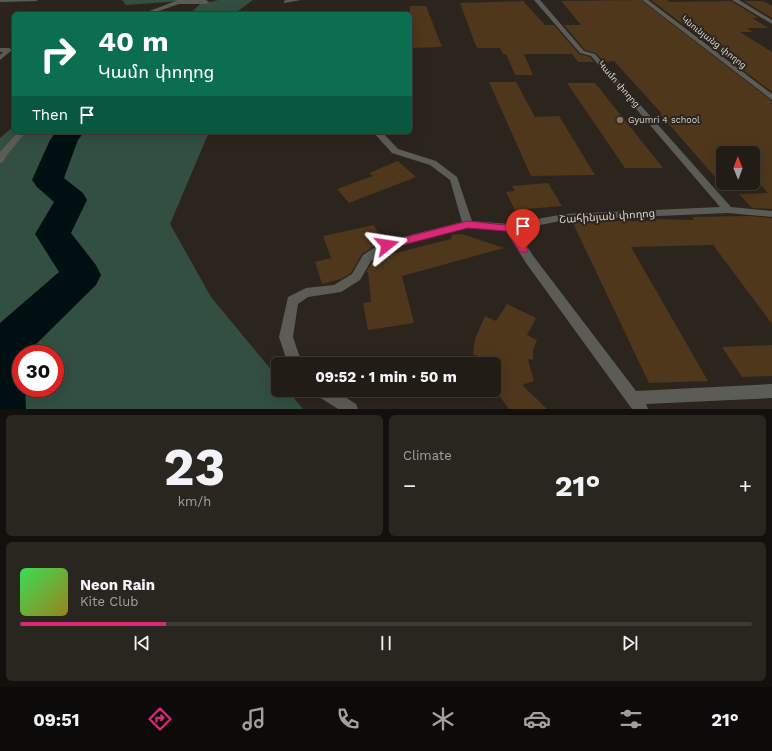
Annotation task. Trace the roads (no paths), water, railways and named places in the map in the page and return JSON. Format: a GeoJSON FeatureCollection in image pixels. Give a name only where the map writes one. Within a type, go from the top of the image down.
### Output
{"type":"FeatureCollection","features":[{"type":"Feature","properties":{"kind":"street"},"geometry":{"type":"LineString","coordinates":[[286,2],[298,0]]}},
{"type":"Feature","properties":{"kind":"street","name":"Կամո փողոց"},"geometry":{"type":"LineString","coordinates":[[537,0],[582,52],[594,55],[728,210]]}},
{"type":"Feature","properties":{"kind":"street","name":"Կնունյանց փողոց"},"geometry":{"type":"LineString","coordinates":[[645,0],[772,98]]}},
{"type":"Feature","properties":{"kind":"street"},"geometry":{"type":"LineString","coordinates":[[735,0],[772,22]]}},
{"type":"Feature","properties":{"kind":"street"},"geometry":{"type":"LineString","coordinates":[[150,12],[178,2],[206,2]]}},
{"type":"Feature","properties":{"kind":"street"},"geometry":{"type":"LineString","coordinates":[[0,50],[9,50],[0,58]]}},
{"type":"Feature","properties":{"kind":"street"},"geometry":{"type":"LineString","coordinates":[[0,160],[3,154],[20,134]]}},
{"type":"Feature","properties":{"kind":"street"},"geometry":{"type":"LineString","coordinates":[[379,134],[395,151],[433,163],[454,179],[468,224]]}},
{"type":"Feature","properties":{"kind":"street","name":"Շահինյան փողոց"},"geometry":{"type":"LineString","coordinates":[[293,357],[286,337],[292,301],[306,293],[337,289],[356,277],[367,258],[387,245],[468,224],[509,228],[565,217],[728,210],[772,214]]}},
{"type":"Feature","properties":{"kind":"street"},"geometry":{"type":"LineString","coordinates":[[509,228],[530,260],[637,404],[772,391]]}},
{"type":"Feature","properties":{"kind":"street"},"geometry":{"type":"LineString","coordinates":[[332,397],[351,409]]}},
{"type":"Feature","properties":{"kind":"lane"},"geometry":{"type":"LineString","coordinates":[[0,1],[36,0]]}},
{"type":"Feature","properties":{"kind":"waterway"},"geometry":{"type":"LineString","coordinates":[[1,409],[3,347],[82,275],[53,234],[71,200],[48,180],[64,140],[68,134]]}},
{"type":"Feature","properties":{"kind":"place","name":"Gyumri 4 school"},"geometry":{"type":"Point","coordinates":[620,120]}}]}
